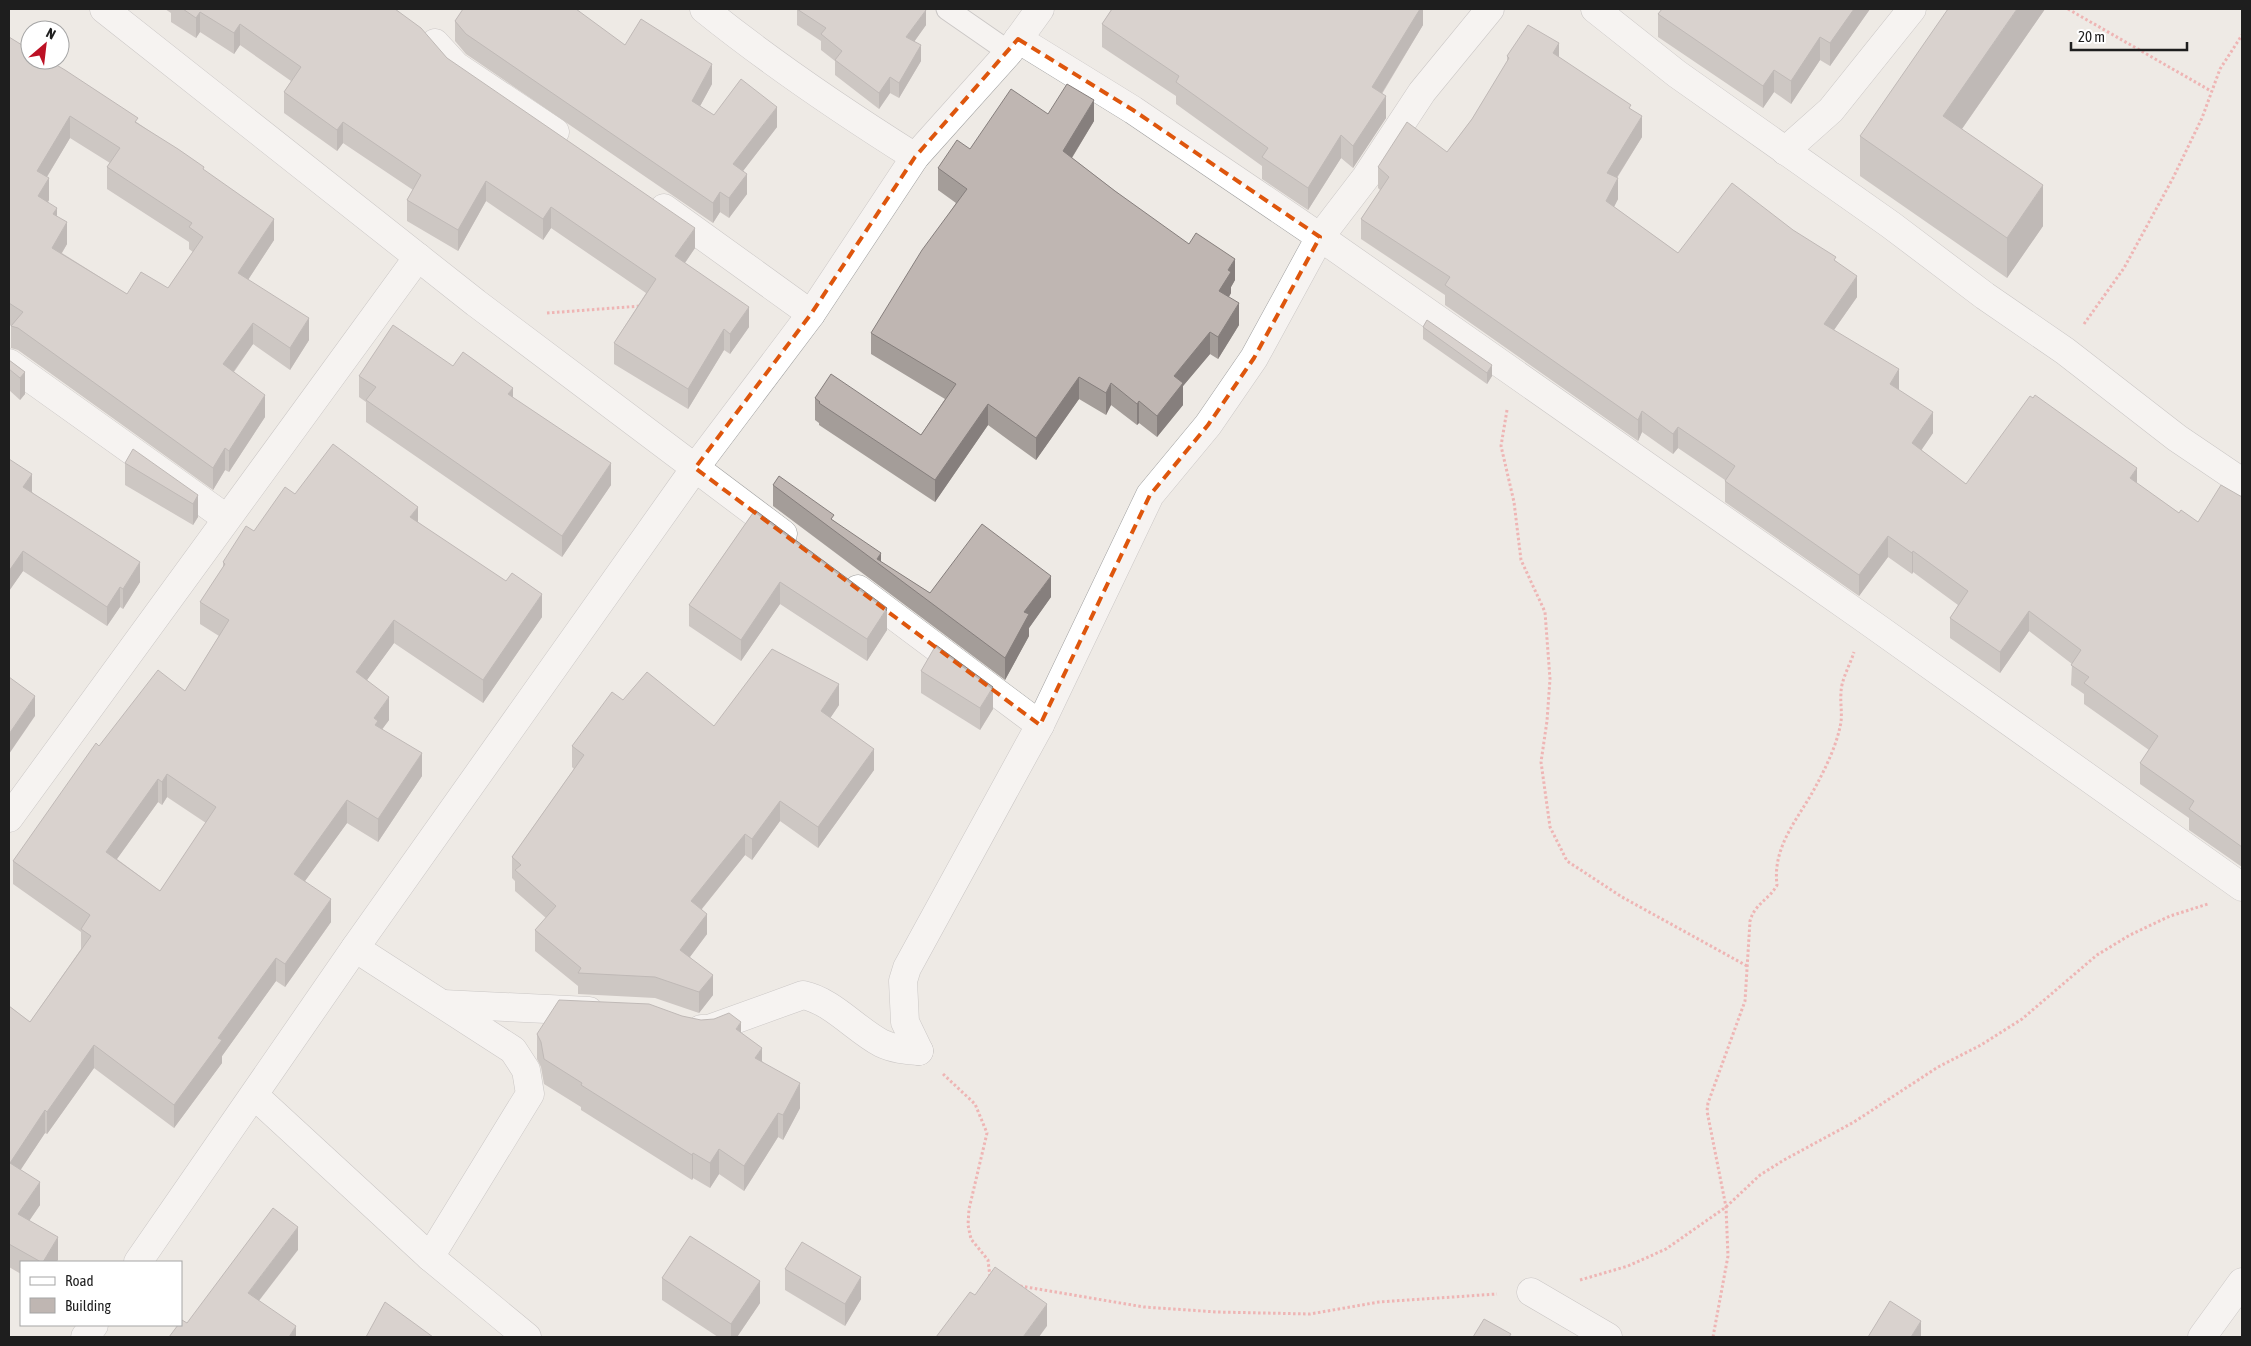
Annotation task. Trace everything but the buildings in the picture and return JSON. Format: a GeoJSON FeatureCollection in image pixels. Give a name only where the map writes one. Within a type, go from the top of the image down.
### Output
{"type":"FeatureCollection","features":[{"type":"Feature","properties":{"kind":"street"},"geometry":{"type":"LineString","coordinates":[[104,9],[476,303],[799,546]]}},
{"type":"Feature","properties":{"kind":"street"},"geometry":{"type":"LineString","coordinates":[[704,9],[749,45],[841,110],[915,156]]}},
{"type":"Feature","properties":{"kind":"street"},"geometry":{"type":"LineString","coordinates":[[139,1261],[355,948],[695,468],[811,314],[915,156],[1014,45],[1040,9]]}},
{"type":"Feature","properties":{"kind":"street"},"geometry":{"type":"LineString","coordinates":[[919,1051],[905,1022],[903,981],[907,968],[1040,725],[1150,495],[1208,426],[1254,358],[1320,237],[1366,177],[1422,92],[1490,9]]}},
{"type":"Feature","properties":{"kind":"street"},"geometry":{"type":"LineString","coordinates":[[1595,9],[1677,74],[1891,225],[1985,296],[2065,351],[2177,438],[2242,482]]}},
{"type":"Feature","properties":{"kind":"street"},"geometry":{"type":"LineString","coordinates":[[1785,151],[1831,110],[1912,9]]}},
{"type":"Feature","properties":{"kind":"street"},"geometry":{"type":"LineString","coordinates":[[434,43],[456,66],[574,145]]}},
{"type":"Feature","properties":{"kind":"street"},"geometry":{"type":"LineString","coordinates":[[1014,45],[1133,110],[1320,237],[1865,619],[2242,887]]}},
{"type":"Feature","properties":{"kind":"street"},"geometry":{"type":"LineString","coordinates":[[646,195],[811,314]]}},
{"type":"Feature","properties":{"kind":"street"},"geometry":{"type":"LineString","coordinates":[[9,818],[418,257]]}},
{"type":"Feature","properties":{"kind":"street"},"geometry":{"type":"LineString","coordinates":[[9,363],[226,518]]}},
{"type":"Feature","properties":{"kind":"street"},"geometry":{"type":"LineString","coordinates":[[839,576],[1040,725]]}},
{"type":"Feature","properties":{"kind":"street"},"geometry":{"type":"LineString","coordinates":[[355,948],[513,1050],[526,1070],[530,1094],[430,1257]]}},
{"type":"Feature","properties":{"kind":"street"},"geometry":{"type":"LineString","coordinates":[[678,1022],[691,1028],[709,1029],[803,995],[816,999],[881,1043],[898,1049],[919,1051]]}},
{"type":"Feature","properties":{"kind":"street"},"geometry":{"type":"LineString","coordinates":[[443,1004],[618,1013]]}},
{"type":"Feature","properties":{"kind":"street"},"geometry":{"type":"LineString","coordinates":[[254,1096],[430,1257],[527,1337]]}},
{"type":"Feature","properties":{"kind":"street"},"geometry":{"type":"LineString","coordinates":[[2202,1337],[2242,1282]]}},
{"type":"Feature","properties":{"kind":"street"},"geometry":{"type":"LineString","coordinates":[[1531,1292],[1608,1337]]}},
{"type":"Feature","properties":{"kind":"street"},"geometry":{"type":"LineString","coordinates":[[85,1337],[93,1326]]}},
{"type":"Feature","properties":{"kind":"lane"},"geometry":{"type":"LineString","coordinates":[[947,9],[1014,45]]}},
{"type":"Feature","properties":{"kind":"path"},"geometry":{"type":"LineString","coordinates":[[2068,9],[2211,91]]}},
{"type":"Feature","properties":{"kind":"path"},"geometry":{"type":"LineString","coordinates":[[2065,351],[2124,268],[2173,178],[2202,118],[2220,69],[2242,35]]}},
{"type":"Feature","properties":{"kind":"path"},"geometry":{"type":"LineString","coordinates":[[538,313],[647,306]]}},
{"type":"Feature","properties":{"kind":"path"},"geometry":{"type":"LineString","coordinates":[[1513,372],[1502,446],[1514,502],[1521,560],[1545,612],[1550,679],[1542,762],[1550,827],[1566,862],[1607,889],[1748,966]]}},
{"type":"Feature","properties":{"kind":"path"},"geometry":{"type":"LineString","coordinates":[[1713,1337],[1727,1266],[1726,1207],[1707,1111],[1745,1001],[1752,914],[1756,907],[1777,885],[1777,862],[1791,825],[1816,785],[1840,729],[1843,711],[1841,691],[1865,619]]}},
{"type":"Feature","properties":{"kind":"path"},"geometry":{"type":"LineString","coordinates":[[1018,1286],[1144,1307],[1217,1312],[1310,1314],[1380,1302],[1531,1292],[1628,1266],[1666,1249],[1726,1207],[1760,1176],[1776,1165],[1854,1122],[1938,1067],[1981,1045],[2022,1019],[2096,954],[2170,916],[2215,902]]}},
{"type":"Feature","properties":{"kind":"path"},"geometry":{"type":"LineString","coordinates":[[919,1051],[975,1104],[983,1119],[987,1133],[969,1210],[968,1225],[972,1239],[988,1260],[989,1280]]}},
{"type":"Feature","properties":{"kind":"highlighted area"},"geometry":{"type":"Polygon","coordinates":[[[1018,39],[1133,110],[1320,237],[1254,358],[1208,425],[1150,495],[1040,725],[695,468],[811,314],[915,157],[1018,39]]]}}]}
